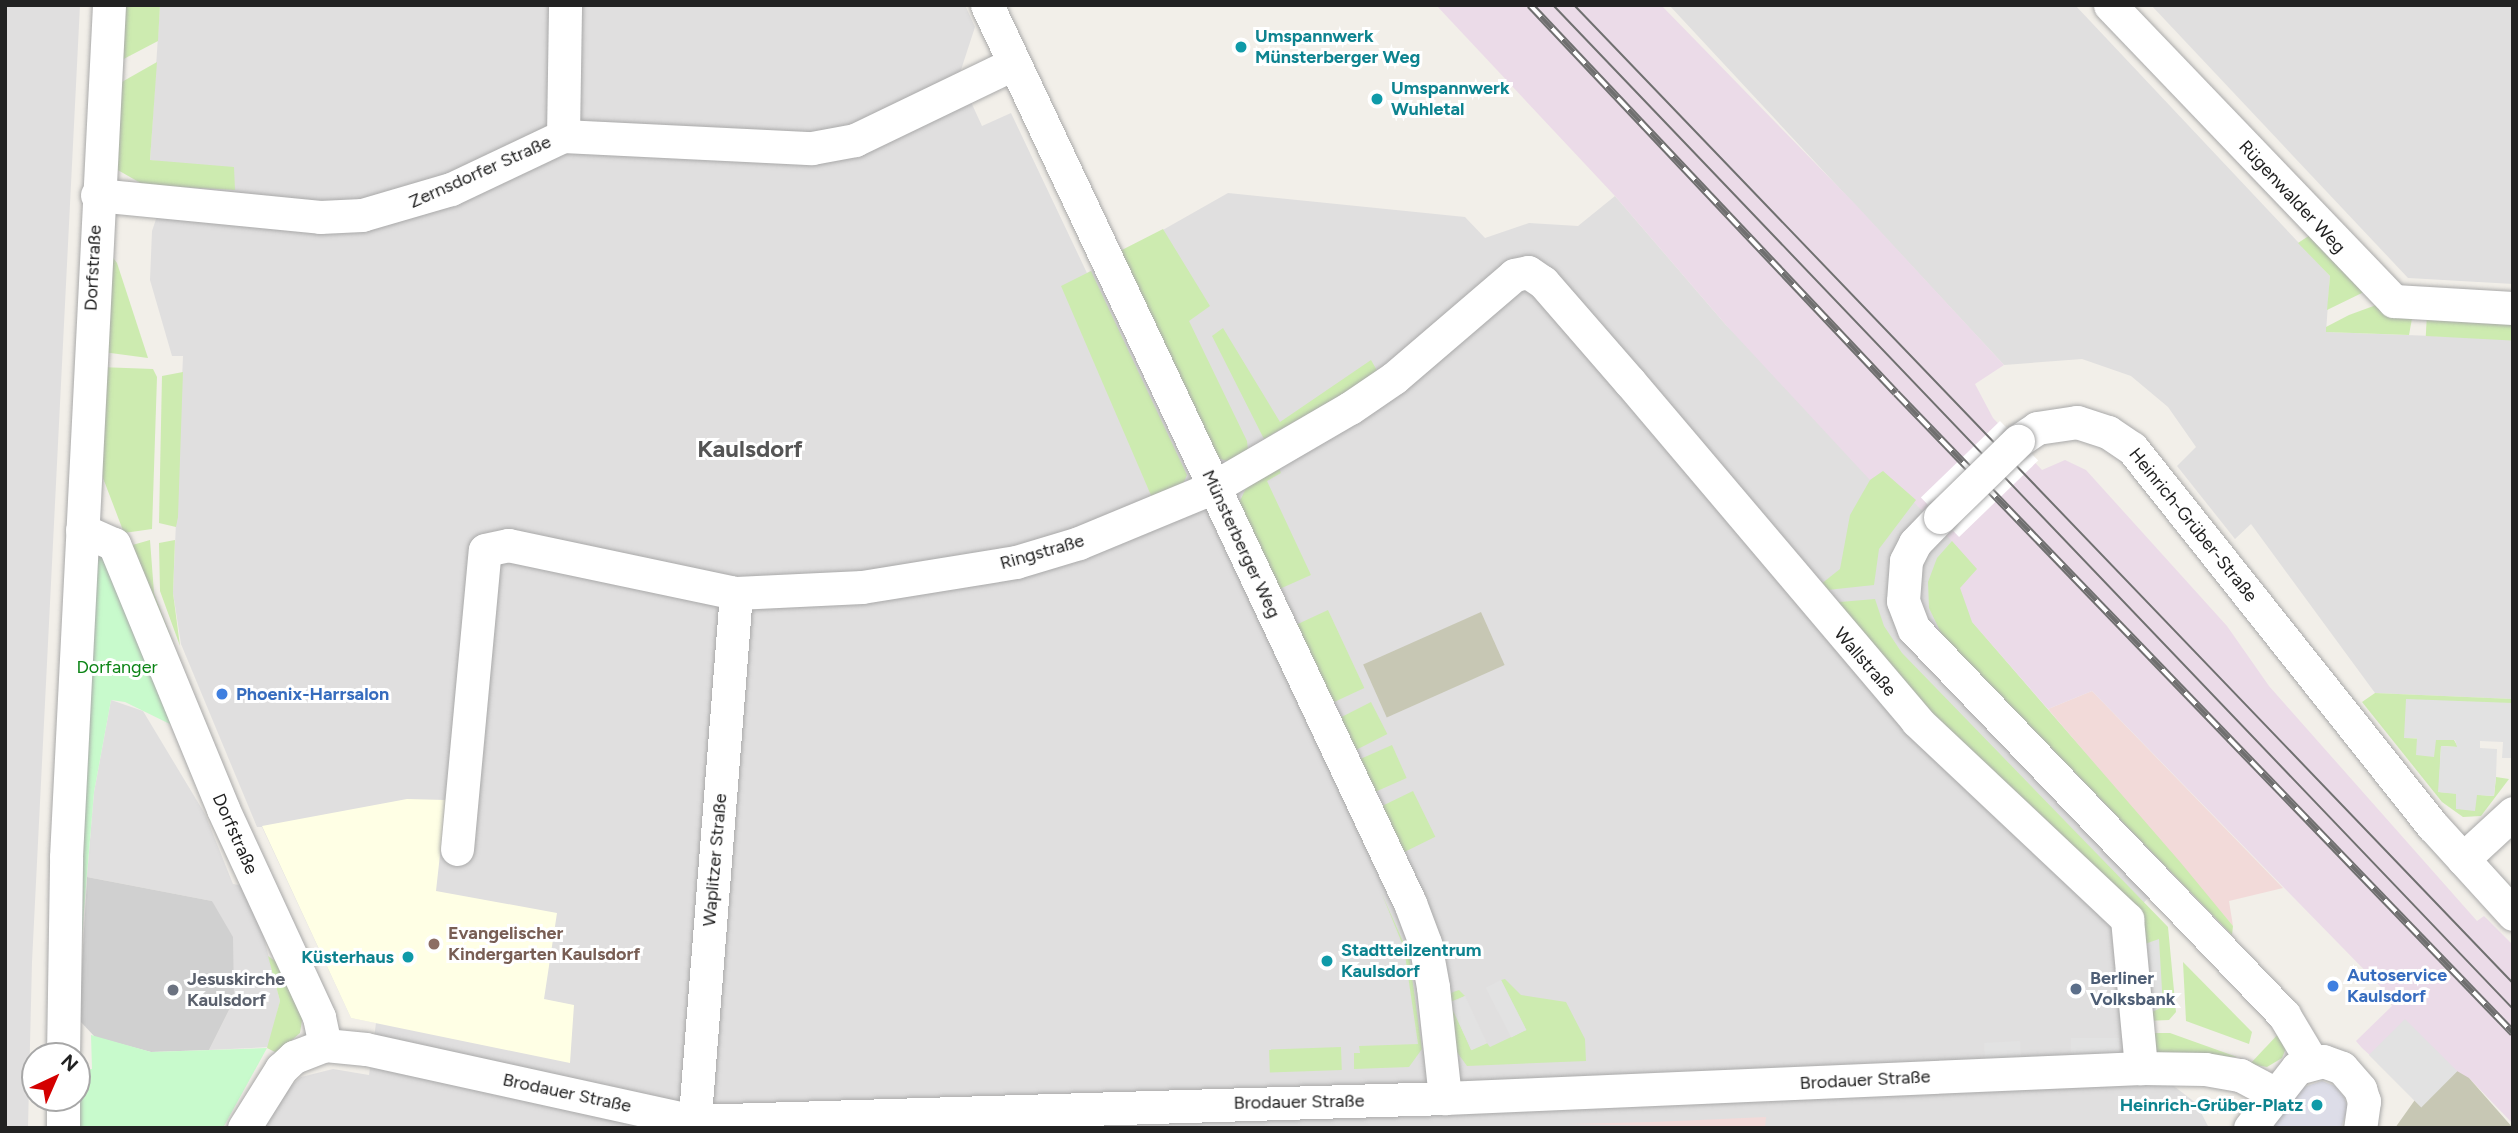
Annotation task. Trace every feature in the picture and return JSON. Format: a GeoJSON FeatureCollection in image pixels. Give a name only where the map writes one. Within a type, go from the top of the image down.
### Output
{"type":"FeatureCollection","features":[{"type":"Feature","properties":{"kind":"street","name":"Dorfstraße"},"geometry":{"type":"LineString","coordinates":[[63,1042],[63,936],[97,195],[109,5]]}},
{"type":"Feature","properties":{"kind":"street"},"geometry":{"type":"LineString","coordinates":[[564,135],[565,5]]}},
{"type":"Feature","properties":{"kind":"street","name":"Münsterberger Weg"},"geometry":{"type":"LineString","coordinates":[[987,5],[1414,914],[1433,987],[1445,1098]]}},
{"type":"Feature","properties":{"kind":"street","name":"Rügenwalder Weg"},"geometry":{"type":"LineString","coordinates":[[2110,5],[2394,301],[2513,308]]}},
{"type":"Feature","properties":{"kind":"street","name":"Zernsdorfer Straße"},"geometry":{"type":"LineString","coordinates":[[97,195],[320,217],[362,215],[451,189],[564,135],[812,148],[855,141],[1013,64]]}},
{"type":"Feature","properties":{"kind":"street","name":"Ringstraße"},"geometry":{"type":"LineString","coordinates":[[457,849],[485,550],[508,545],[736,593],[862,587],[1016,562],[1079,543],[1214,486],[1350,408],[1394,378],[1514,275],[1528,272]]}},
{"type":"Feature","properties":{"kind":"street","name":"Wallstraße"},"geometry":{"type":"LineString","coordinates":[[1528,272],[1543,282],[1621,372],[1917,721],[2127,919],[2141,1068]]}},
{"type":"Feature","properties":{"kind":"street","name":"Heinrich-Grüber-Straße"},"geometry":{"type":"LineString","coordinates":[[2312,1062],[2284,1016],[1914,629],[1903,601],[1903,574],[1909,551],[2018,441],[2037,428],[2077,422],[2108,432],[2132,448],[2463,859],[2513,914]]}},
{"type":"Feature","properties":{"kind":"street","name":"Dorfstraße"},"geometry":{"type":"LineString","coordinates":[[82,530],[114,544],[223,809],[319,1017],[325,1045]]}},
{"type":"Feature","properties":{"kind":"street","name":"Waplitzer Straße"},"geometry":{"type":"LineString","coordinates":[[694,1124],[736,593]]}},
{"type":"Feature","properties":{"kind":"street"},"geometry":{"type":"LineString","coordinates":[[2463,859],[2513,813]]}},
{"type":"Feature","properties":{"kind":"street"},"geometry":{"type":"LineString","coordinates":[[244,1128],[281,1069],[294,1057],[325,1045]]}},
{"type":"Feature","properties":{"kind":"street","name":"Brodauer Straße"},"geometry":{"type":"LineString","coordinates":[[325,1045],[366,1049],[694,1124],[1134,1117],[1445,1098],[2141,1068],[2235,1074],[2254,1080],[2275,1094]]}},
{"type":"Feature","properties":{"kind":"street"},"geometry":{"type":"LineString","coordinates":[[2250,1128],[2297,1068],[2312,1062],[2332,1063],[2352,1077],[2364,1101],[2360,1128]]}},
{"type":"Feature","properties":{"kind":"shaded area"},"geometry":{"type":"Polygon","coordinates":[[[5,5],[80,5],[30,1042],[21,1042],[21,1112],[28,1112],[28,1128],[5,1128],[5,5]]]}},
{"type":"Feature","properties":{"kind":"shaded area"},"geometry":{"type":"Polygon","coordinates":[[[160,5],[965,5],[975,27],[959,76],[982,126],[1011,113],[1087,273],[1228,193],[1465,217],[1485,238],[1529,223],[1578,226],[1615,196],[1726,325],[1916,500],[1977,569],[1972,622],[2181,863],[2121,927],[2133,1055],[2196,1103],[2209,1128],[263,1128],[286,1090],[301,1077],[333,1069],[369,1075],[376,1023],[351,1018],[262,827],[257,827],[181,644],[173,593],[183,356],[172,356],[150,280],[152,231],[159,210],[164,162],[150,160],[160,5]]]}},
{"type":"Feature","properties":{"kind":"shaded area"},"geometry":{"type":"Polygon","coordinates":[[[1436,5],[1661,5],[1856,205],[2004,365],[1975,384],[1993,418],[2042,470],[2065,460],[2086,470],[2227,626],[2269,686],[2477,921],[2484,916],[2513,945],[2513,1124],[2469,1078],[2424,1104],[2362,1048],[2356,1041],[2392,1006],[2383,989],[2092,691],[2048,709],[1972,622],[1960,588],[1976,569],[1952,541],[1883,471],[1870,480],[1726,325],[1615,196],[1436,5]]]}},
{"type":"Feature","properties":{"kind":"shaded area"},"geometry":{"type":"Polygon","coordinates":[[[1669,5],[2075,5],[2330,276],[2326,332],[2513,339],[2513,699],[2375,693],[2251,524],[2235,539],[2177,466],[2196,447],[2168,407],[2131,376],[2082,359],[2004,365],[1669,5]]]}},
{"type":"Feature","properties":{"kind":"shaded area"},"geometry":{"type":"Polygon","coordinates":[[[2151,5],[2513,5],[2513,284],[2408,278],[2151,5]]]}},
{"type":"Feature","properties":{"kind":"shaded area"},"geometry":{"type":"Polygon","coordinates":[[[1481,612],[1505,665],[1387,717],[1363,664],[1481,612]]]}},
{"type":"Feature","properties":{"kind":"shaded area"},"geometry":{"type":"Polygon","coordinates":[[[2092,691],[2283,888],[2229,901],[2233,926],[2048,709],[2092,691]]]}},
{"type":"Feature","properties":{"kind":"shaded area"},"geometry":{"type":"Polygon","coordinates":[[[2406,699],[2513,703],[2513,758],[2502,758],[2503,742],[2480,741],[2480,748],[2497,749],[2496,777],[2494,796],[2477,795],[2475,811],[2456,809],[2456,794],[2438,792],[2441,746],[2457,747],[2455,740],[2436,740],[2434,757],[2416,755],[2417,738],[2404,738],[2406,699]]]}},
{"type":"Feature","properties":{"kind":"shaded area"},"geometry":{"type":"Polygon","coordinates":[[[111,700],[143,711],[205,814],[233,884],[245,886],[257,911],[280,1001],[269,1047],[209,1050],[234,1000],[212,901],[87,877],[94,792],[111,700]]]}},
{"type":"Feature","properties":{"kind":"shaded area","name":"Evangelischer Kindergarten Kaulsdorf"},"geometry":{"type":"Polygon","coordinates":[[[407,799],[446,800],[436,891],[557,913],[544,999],[574,1005],[570,1063],[351,1018],[262,826],[407,799]]]}},
{"type":"Feature","properties":{"kind":"shaded area"},"geometry":{"type":"Polygon","coordinates":[[[87,877],[212,901],[233,937],[234,1000],[209,1050],[151,1052],[95,1037],[79,1020],[87,877]]]}},
{"type":"Feature","properties":{"kind":"shaded area"},"geometry":{"type":"Polygon","coordinates":[[[2159,939],[2163,1007],[2145,1015],[2142,945],[2159,939]]]}},
{"type":"Feature","properties":{"kind":"shaded area"},"geometry":{"type":"Polygon","coordinates":[[[1501,980],[1526,1030],[1511,1038],[1486,988],[1501,980]]]}},
{"type":"Feature","properties":{"kind":"shaded area"},"geometry":{"type":"Polygon","coordinates":[[[1465,996],[1487,1043],[1472,1050],[1450,1003],[1465,996]]]}},
{"type":"Feature","properties":{"kind":"shaded area"},"geometry":{"type":"Polygon","coordinates":[[[2405,1019],[2457,1071],[2421,1107],[2369,1055],[2405,1019]]]}},
{"type":"Feature","properties":{"kind":"shaded area"},"geometry":{"type":"Polygon","coordinates":[[[2071,1038],[2119,1038],[2119,1056],[2071,1056],[2071,1038]]]}},
{"type":"Feature","properties":{"kind":"shaded area"},"geometry":{"type":"Polygon","coordinates":[[[2020,1041],[2021,1060],[1985,1062],[1984,1043],[2020,1041]]]}},
{"type":"Feature","properties":{"kind":"shaded area"},"geometry":{"type":"Polygon","coordinates":[[[2457,1071],[2469,1078],[2513,1128],[2395,1128],[2417,1097],[2424,1103],[2457,1071]]]}},
{"type":"Feature","properties":{"kind":"shaded area","name":"Heinrich-Grüber-Platz"},"geometry":{"type":"Polygon","coordinates":[[[2322,1081],[2335,1086],[2344,1097],[2348,1108],[2341,1128],[2271,1128],[2301,1088],[2322,1081]]]}},
{"type":"Feature","properties":{"kind":"shaded area"},"geometry":{"type":"Polygon","coordinates":[[[1766,1117],[1765,1128],[1567,1124],[1653,1122],[1766,1117]]]}},
{"type":"Feature","properties":{"kind":"green space"},"geometry":{"type":"Polygon","coordinates":[[[120,5],[160,5],[158,41],[116,63],[120,5]]]}},
{"type":"Feature","properties":{"kind":"green space"},"geometry":{"type":"Polygon","coordinates":[[[157,62],[150,160],[234,167],[235,190],[144,185],[109,165],[120,83],[157,62]]]}},
{"type":"Feature","properties":{"kind":"green space"},"geometry":{"type":"Polygon","coordinates":[[[1163,229],[1210,306],[1189,321],[1247,441],[1248,450],[1227,461],[1213,457],[1116,253],[1163,229]]]}},
{"type":"Feature","properties":{"kind":"green space"},"geometry":{"type":"Polygon","coordinates":[[[2313,233],[2366,291],[2327,310],[2330,276],[2298,243],[2313,233]]]}},
{"type":"Feature","properties":{"kind":"green space"},"geometry":{"type":"Polygon","coordinates":[[[105,247],[117,263],[148,358],[103,352],[105,247]]]}},
{"type":"Feature","properties":{"kind":"green space"},"geometry":{"type":"Polygon","coordinates":[[[1091,271],[1187,475],[1183,484],[1153,500],[1061,286],[1091,271]]]}},
{"type":"Feature","properties":{"kind":"green space"},"geometry":{"type":"Polygon","coordinates":[[[2379,304],[2413,313],[2409,335],[2326,332],[2326,327],[2379,304]]]}},
{"type":"Feature","properties":{"kind":"green space"},"geometry":{"type":"Polygon","coordinates":[[[2427,313],[2513,318],[2512,340],[2426,336],[2427,313]]]}},
{"type":"Feature","properties":{"kind":"green space"},"geometry":{"type":"Polygon","coordinates":[[[1223,328],[1280,422],[1371,360],[1379,374],[1264,439],[1212,336],[1223,328]]]}},
{"type":"Feature","properties":{"kind":"green space"},"geometry":{"type":"Polygon","coordinates":[[[99,367],[153,369],[157,377],[152,529],[124,533],[103,478],[98,454],[99,367]]]}},
{"type":"Feature","properties":{"kind":"green space"},"geometry":{"type":"Polygon","coordinates":[[[183,372],[176,527],[159,523],[162,376],[183,372]]]}},
{"type":"Feature","properties":{"kind":"green space"},"geometry":{"type":"Polygon","coordinates":[[[1277,464],[1281,473],[1267,481],[1311,575],[1275,591],[1238,505],[1247,486],[1277,464]]]}},
{"type":"Feature","properties":{"kind":"green space"},"geometry":{"type":"Polygon","coordinates":[[[1883,471],[1916,500],[1879,549],[1874,585],[1818,591],[1816,588],[1840,569],[1850,515],[1870,480],[1883,471]]]}},
{"type":"Feature","properties":{"kind":"green space"},"geometry":{"type":"Polygon","coordinates":[[[150,540],[154,593],[180,661],[176,663],[129,546],[150,540]]]}},
{"type":"Feature","properties":{"kind":"green space"},"geometry":{"type":"Polygon","coordinates":[[[175,540],[173,593],[180,646],[160,591],[159,543],[175,540]]]}},
{"type":"Feature","properties":{"kind":"green space"},"geometry":{"type":"Polygon","coordinates":[[[1952,541],[1977,569],[1960,588],[1972,622],[2181,863],[2233,926],[2232,935],[1942,635],[1929,608],[1928,582],[1937,558],[1952,541]]]}},
{"type":"Feature","properties":{"kind":"green space","name":"Dorfanger"},"geometry":{"type":"Polygon","coordinates":[[[98,556],[105,557],[178,728],[125,702],[111,700],[94,792],[82,934],[71,927],[98,556]]]}},
{"type":"Feature","properties":{"kind":"green space"},"geometry":{"type":"Polygon","coordinates":[[[1875,599],[1884,626],[1902,653],[2168,927],[2176,1012],[2169,1020],[2145,1021],[2142,945],[1828,603],[1875,599]]]}},
{"type":"Feature","properties":{"kind":"green space"},"geometry":{"type":"Polygon","coordinates":[[[1328,610],[1364,688],[1330,704],[1294,626],[1328,610]]]}},
{"type":"Feature","properties":{"kind":"green space"},"geometry":{"type":"Polygon","coordinates":[[[2375,693],[2513,699],[2513,703],[2405,738],[2454,740],[2458,747],[2441,746],[2439,792],[2494,796],[2496,777],[2509,779],[2481,816],[2463,817],[2442,802],[2362,702],[2375,693]]]}},
{"type":"Feature","properties":{"kind":"green space"},"geometry":{"type":"Polygon","coordinates":[[[1371,702],[1387,734],[1353,751],[1337,719],[1371,702]]]}},
{"type":"Feature","properties":{"kind":"green space"},"geometry":{"type":"Polygon","coordinates":[[[1392,745],[1407,778],[1371,794],[1356,761],[1392,745]]]}},
{"type":"Feature","properties":{"kind":"green space"},"geometry":{"type":"Polygon","coordinates":[[[1413,791],[1435,837],[1400,854],[1378,808],[1413,791]]]}},
{"type":"Feature","properties":{"kind":"green space"},"geometry":{"type":"Polygon","coordinates":[[[1381,892],[1409,955],[1422,1049],[1409,1067],[1354,1069],[1354,1053],[1360,1053],[1359,1046],[1418,1044],[1404,948],[1381,892]]]}},
{"type":"Feature","properties":{"kind":"green space"},"geometry":{"type":"Polygon","coordinates":[[[268,956],[288,970],[303,1014],[300,1033],[277,1053],[267,1048],[280,1001],[268,956]]]}},
{"type":"Feature","properties":{"kind":"green space"},"geometry":{"type":"Polygon","coordinates":[[[2183,962],[2252,1032],[2249,1044],[2186,1021],[2183,962]]]}},
{"type":"Feature","properties":{"kind":"green space"},"geometry":{"type":"Polygon","coordinates":[[[1505,979],[1521,995],[1566,1002],[1585,1039],[1586,1061],[1467,1066],[1454,1048],[1448,994],[1459,990],[1465,996],[1450,1002],[1471,1050],[1487,1043],[1490,1047],[1526,1030],[1501,980],[1505,979]]]}},
{"type":"Feature","properties":{"kind":"green space"},"geometry":{"type":"Polygon","coordinates":[[[2281,1031],[2286,1048],[2282,1058],[2267,1067],[2250,1064],[2281,1031]]]}},
{"type":"Feature","properties":{"kind":"green space"},"geometry":{"type":"Polygon","coordinates":[[[2147,1033],[2170,1033],[2237,1057],[2151,1056],[2147,1033]]]}},
{"type":"Feature","properties":{"kind":"green space"},"geometry":{"type":"Polygon","coordinates":[[[91,1035],[151,1052],[267,1048],[223,1128],[72,1128],[73,1112],[91,1112],[91,1035]]]}},
{"type":"Feature","properties":{"kind":"green space"},"geometry":{"type":"Polygon","coordinates":[[[1341,1047],[1342,1070],[1270,1072],[1269,1050],[1341,1047]]]}},
{"type":"Feature","properties":{"kind":"pier"},"geometry":{"type":"Polygon","coordinates":[[[2000,421],[2038,461],[1959,537],[1921,497],[2000,421]]]}},
{"type":"Feature","properties":{"kind":"tram line"},"geometry":{"type":"LineString","coordinates":[[1553,5],[2513,1009]]}},
{"type":"Feature","properties":{"kind":"tram line"},"geometry":{"type":"LineString","coordinates":[[1574,5],[2513,983]]}},
{"type":"Feature","properties":{"kind":"railway"},"geometry":{"type":"LineString","coordinates":[[1530,5],[1896,393],[2513,1033]]}},
{"type":"Feature","properties":{"kind":"place","name":"Umspannwerk Münsterberger Weg"},"geometry":{"type":"Point","coordinates":[1241,47]}},
{"type":"Feature","properties":{"kind":"place","name":"Umspannwerk Wuhletal"},"geometry":{"type":"Point","coordinates":[1377,99]}},
{"type":"Feature","properties":{"kind":"place","name":"Phoenix-Harrsalon"},"geometry":{"type":"Point","coordinates":[222,694]}},
{"type":"Feature","properties":{"kind":"place","name":"Evangelischer Kindergarten Kaulsdorf"},"geometry":{"type":"Point","coordinates":[434,944]}},
{"type":"Feature","properties":{"kind":"place","name":"Küsterhaus"},"geometry":{"type":"Point","coordinates":[408,957]}},
{"type":"Feature","properties":{"kind":"place","name":"Stadtteilzentrum Kaulsdorf"},"geometry":{"type":"Point","coordinates":[1327,961]}},
{"type":"Feature","properties":{"kind":"place","name":"Autoservice Kaulsdorf"},"geometry":{"type":"Point","coordinates":[2333,986]}},
{"type":"Feature","properties":{"kind":"place","name":"Berliner Volksbank"},"geometry":{"type":"Point","coordinates":[2076,989]}},
{"type":"Feature","properties":{"kind":"place","name":"Jesuskirche Kaulsdorf"},"geometry":{"type":"Point","coordinates":[173,990]}},
{"type":"Feature","properties":{"kind":"place","name":"Heinrich-Grüber-Platz"},"geometry":{"type":"Point","coordinates":[2317,1105]}},
{"type":"Feature","properties":{"kind":"district","name":"Kaulsdorf"},"geometry":{"type":"Point","coordinates":[750,449]}}]}
